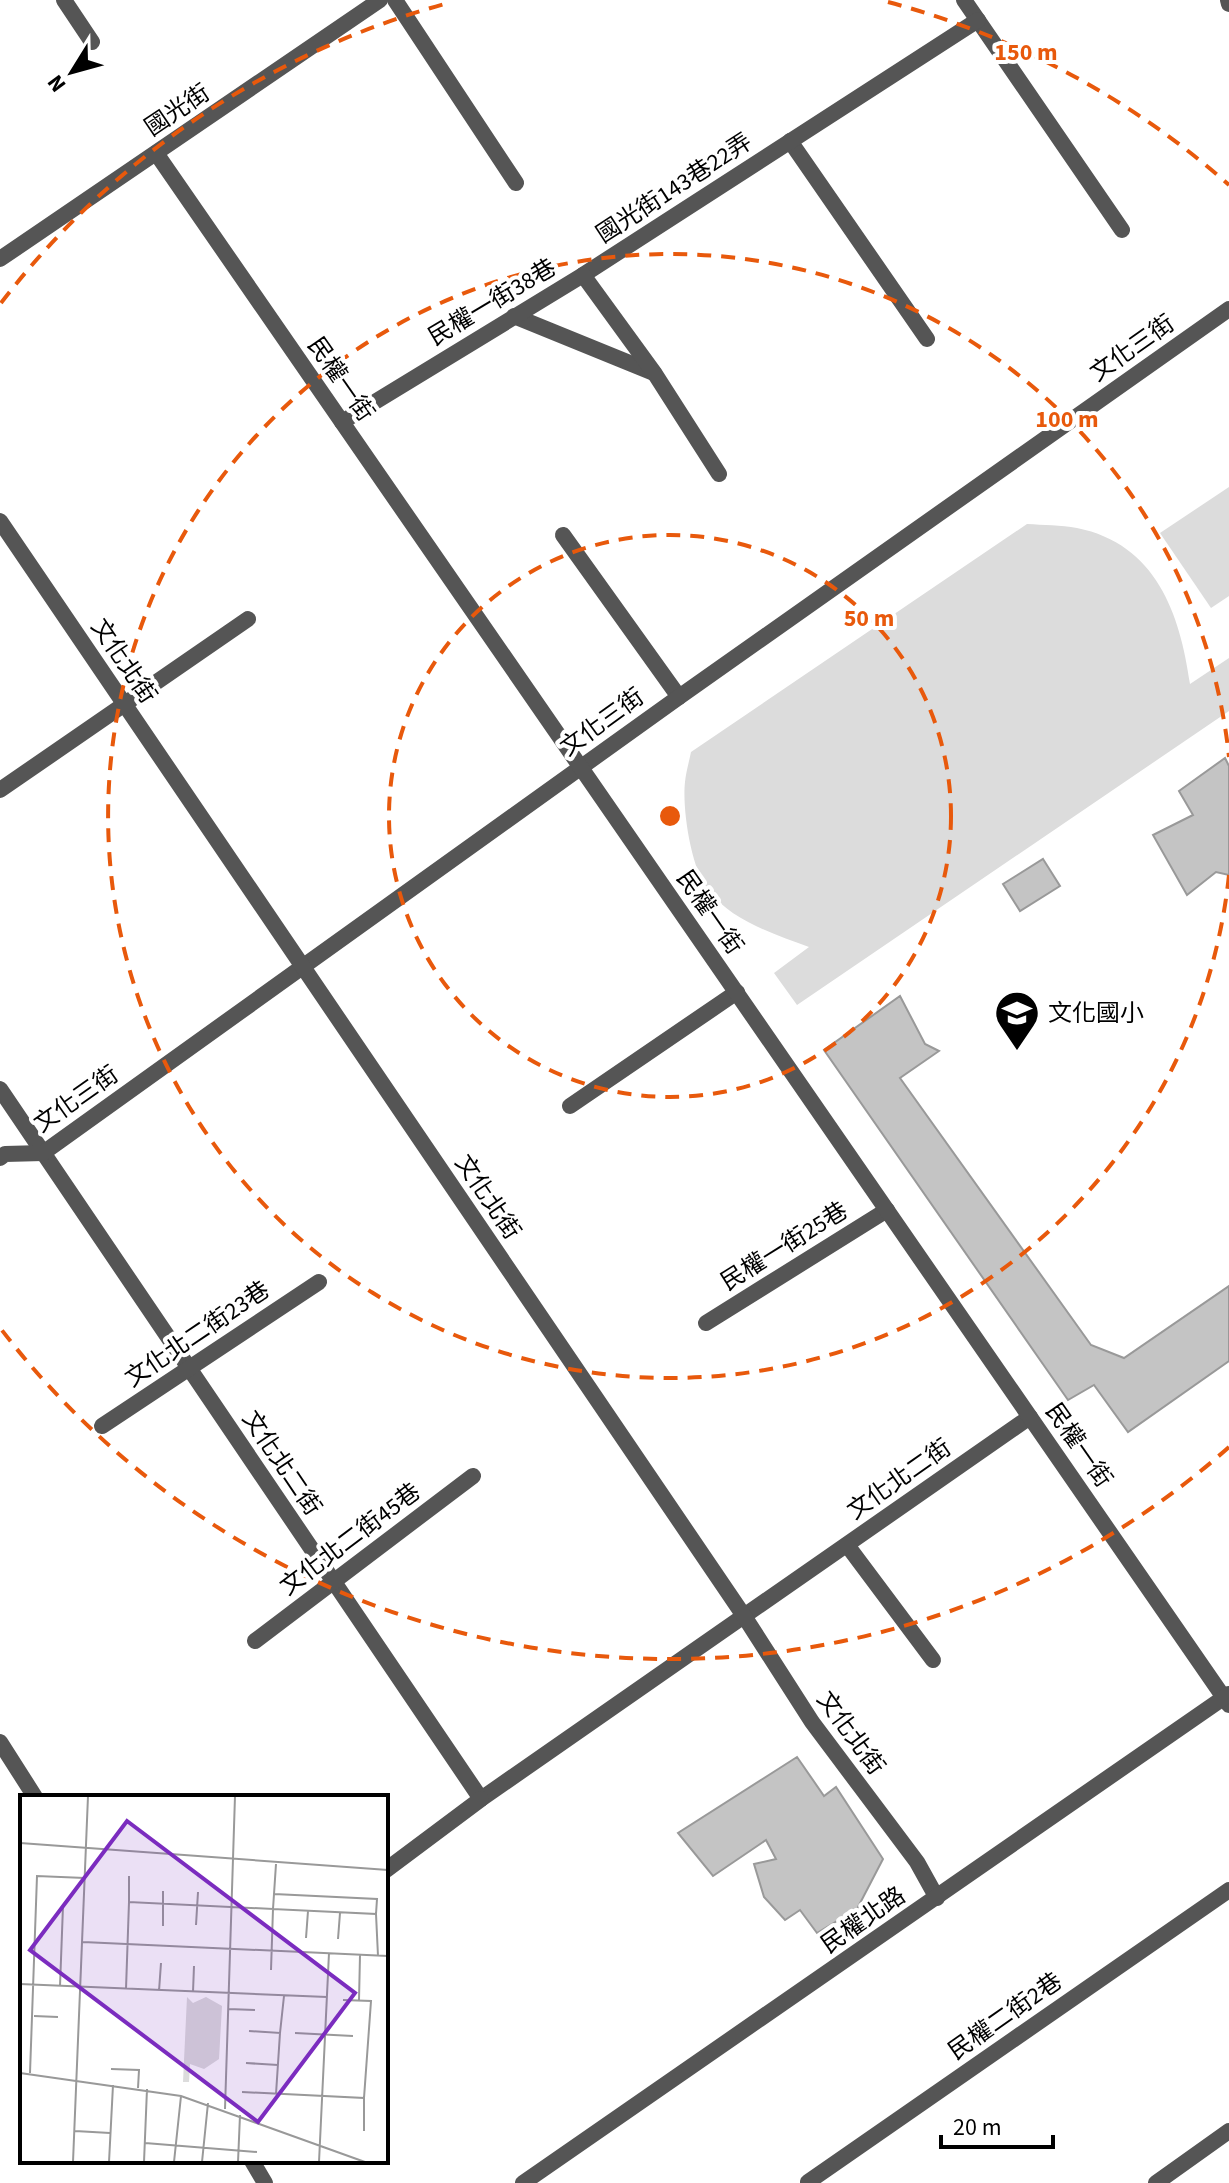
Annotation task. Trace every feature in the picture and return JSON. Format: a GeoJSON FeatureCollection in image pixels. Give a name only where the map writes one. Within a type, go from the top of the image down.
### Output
{"type":"FeatureCollection","features":[{"type":"Feature","properties":{"kind":"street"},"geometry":{"type":"LineString","coordinates":[[64,0],[92,42]]}},
{"type":"Feature","properties":{"kind":"street","name":"國光街"},"geometry":{"type":"LineString","coordinates":[[0,259],[380,0]]}},
{"type":"Feature","properties":{"kind":"street"},"geometry":{"type":"LineString","coordinates":[[395,0],[516,183]]}},
{"type":"Feature","properties":{"kind":"street"},"geometry":{"type":"LineString","coordinates":[[964,0],[1122,230]]}},
{"type":"Feature","properties":{"kind":"street","name":"國光街143巷22弄"},"geometry":{"type":"LineString","coordinates":[[583,275],[978,20]]}},
{"type":"Feature","properties":{"kind":"street","name":"國光街143巷22弄"},"geometry":{"type":"LineString","coordinates":[[790,141],[927,339]]}},
{"type":"Feature","properties":{"kind":"street","name":"民權一街"},"geometry":{"type":"LineString","coordinates":[[156,153],[1227,1699]]}},
{"type":"Feature","properties":{"kind":"street","name":"民權一街38巷"},"geometry":{"type":"LineString","coordinates":[[342,422],[583,275],[655,374],[719,474]]}},
{"type":"Feature","properties":{"kind":"street","name":"文化三街"},"geometry":{"type":"LineString","coordinates":[[0,1158],[5,1154],[43,1153],[679,697],[1229,309]]}},
{"type":"Feature","properties":{"kind":"street"},"geometry":{"type":"LineString","coordinates":[[514,316],[655,374]]}},
{"type":"Feature","properties":{"kind":"street","name":"文化北街"},"geometry":{"type":"LineString","coordinates":[[0,521],[744,1616],[812,1722],[917,1862],[937,1898]]}},
{"type":"Feature","properties":{"kind":"street"},"geometry":{"type":"LineString","coordinates":[[563,535],[679,697]]}},
{"type":"Feature","properties":{"kind":"street"},"geometry":{"type":"LineString","coordinates":[[0,790],[248,619]]}},
{"type":"Feature","properties":{"kind":"street"},"geometry":{"type":"LineString","coordinates":[[570,1106],[737,992]]}},
{"type":"Feature","properties":{"kind":"street","name":"文化北二街"},"geometry":{"type":"LineString","coordinates":[[0,1089],[481,1799]]}},
{"type":"Feature","properties":{"kind":"street","name":"民權一街25巷"},"geometry":{"type":"LineString","coordinates":[[706,1323],[887,1210]]}},
{"type":"Feature","properties":{"kind":"street","name":"文化北二街23巷"},"geometry":{"type":"LineString","coordinates":[[102,1426],[319,1282]]}},
{"type":"Feature","properties":{"kind":"street","name":"文化北二街"},"geometry":{"type":"LineString","coordinates":[[388,1869],[481,1799],[1030,1417]]}},
{"type":"Feature","properties":{"kind":"street","name":"文化北二街45巷"},"geometry":{"type":"LineString","coordinates":[[255,1641],[473,1476]]}},
{"type":"Feature","properties":{"kind":"street"},"geometry":{"type":"LineString","coordinates":[[847,1545],[933,1660]]}},
{"type":"Feature","properties":{"kind":"street","name":"民權北路"},"geometry":{"type":"LineString","coordinates":[[534,2180],[1227,1699]]}},
{"type":"Feature","properties":{"kind":"street"},"geometry":{"type":"LineString","coordinates":[[0,1742],[34,1795]]}},
{"type":"Feature","properties":{"kind":"street","name":"民權二街2巷"},"geometry":{"type":"LineString","coordinates":[[808,2182],[1229,1890]]}},
{"type":"Feature","properties":{"kind":"street"},"geometry":{"type":"LineString","coordinates":[[1156,2183],[1224,2135],[1229,2154]]}},
{"type":"Feature","properties":{"kind":"street"},"geometry":{"type":"LineString","coordinates":[[253,2163],[265,2183]]}},
{"type":"Feature","properties":{"kind":"shaded area"},"geometry":{"type":"Polygon","coordinates":[[[1229,487],[1229,596],[1211,608],[1160,533],[1229,487]]]}},
{"type":"Feature","properties":{"kind":"shaded area"},"geometry":{"type":"Polygon","coordinates":[[[1027,524],[1077,528],[1104,536],[1127,549],[1145,566],[1171,608],[1186,658],[1190,684],[1229,658],[1229,711],[797,1005],[774,973],[809,947],[741,918],[718,901],[702,880],[692,853],[685,807],[685,782],[691,752],[1027,524]]]}},
{"type":"Feature","properties":{"kind":"building"},"geometry":{"type":"Polygon","coordinates":[[[1225,758],[1229,766],[1229,875],[1216,872],[1187,895],[1153,835],[1193,815],[1179,791],[1225,758]]]}},
{"type":"Feature","properties":{"kind":"building"},"geometry":{"type":"Polygon","coordinates":[[[1043,859],[1060,886],[1020,911],[1003,884],[1043,859]]]}},
{"type":"Feature","properties":{"kind":"building"},"geometry":{"type":"Polygon","coordinates":[[[900,996],[925,1044],[939,1051],[900,1078],[1091,1345],[1124,1358],[1229,1286],[1229,1361],[1128,1432],[1094,1385],[1068,1400],[824,1050],[900,996]]]}},
{"type":"Feature","properties":{"kind":"building"},"geometry":{"type":"Polygon","coordinates":[[[797,1757],[824,1796],[836,1787],[883,1859],[857,1909],[817,1933],[800,1910],[785,1920],[764,1897],[754,1864],[776,1859],[766,1840],[713,1876],[678,1833],[797,1757]]]}},
{"type":"Feature","properties":{"kind":"place","name":"文化國小"},"geometry":{"type":"Point","coordinates":[1017,1052]}}]}
